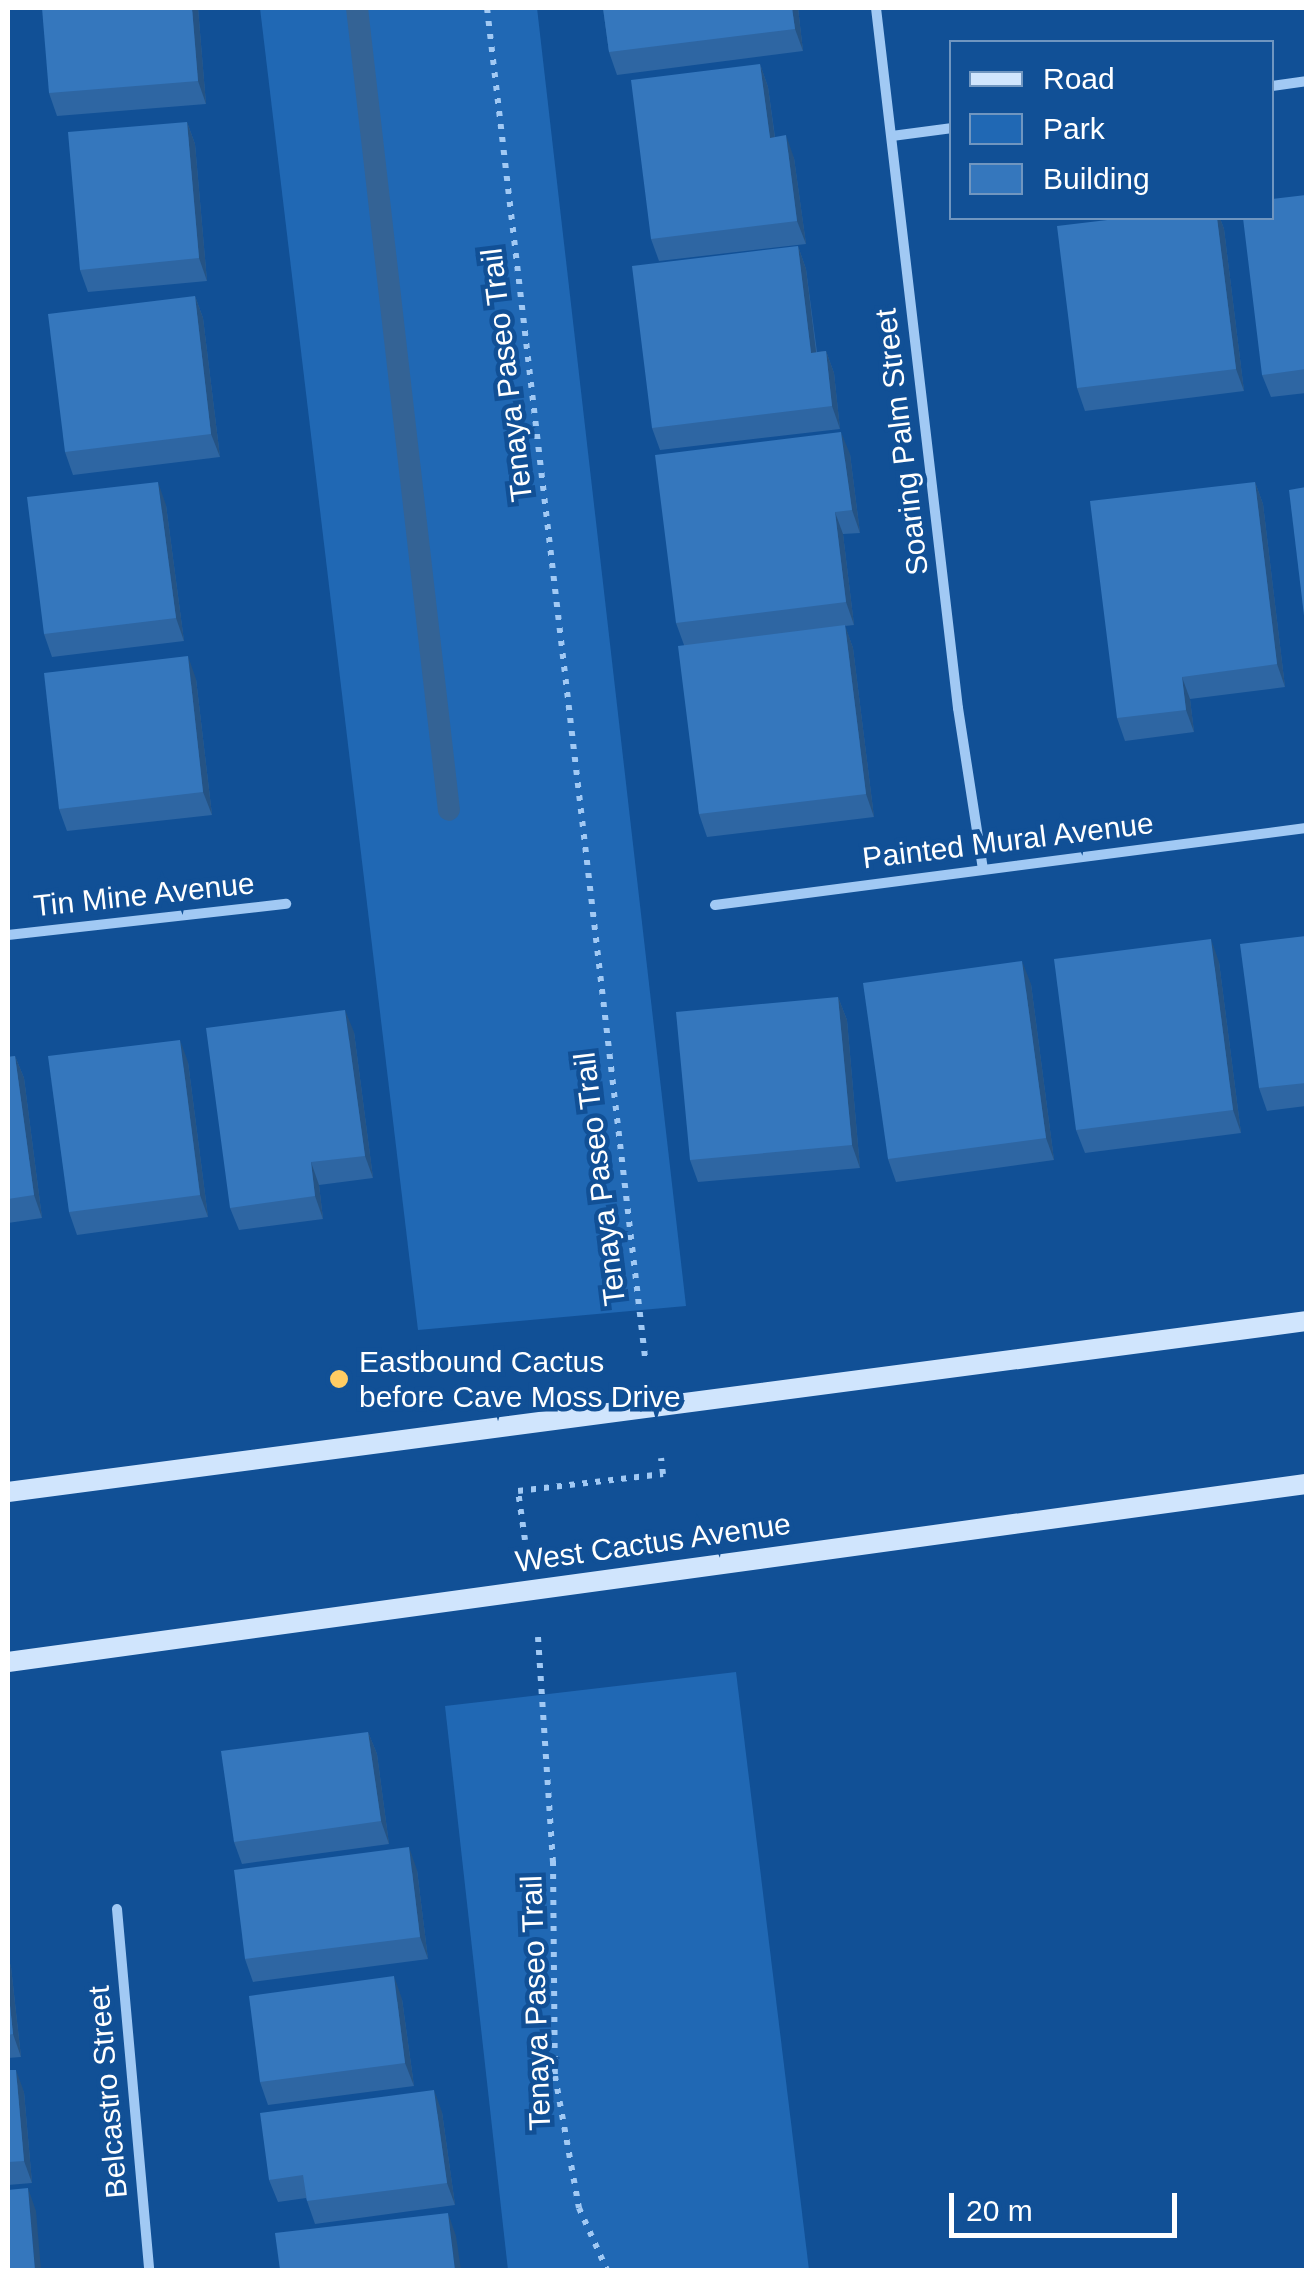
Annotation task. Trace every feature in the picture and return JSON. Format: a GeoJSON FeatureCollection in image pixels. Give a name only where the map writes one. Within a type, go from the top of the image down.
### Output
{"type":"FeatureCollection","features":[{"type":"Feature","properties":{"kind":"main road"},"geometry":{"type":"LineString","coordinates":[[8,1492],[1306,1321]]}},
{"type":"Feature","properties":{"kind":"main road","name":"West Cactus Avenue"},"geometry":{"type":"LineString","coordinates":[[8,1662],[1306,1484]]}},
{"type":"Feature","properties":{"kind":"street","name":"Soaring Palm Street"},"geometry":{"type":"LineString","coordinates":[[876,8],[958,708],[983,869]]}},
{"type":"Feature","properties":{"kind":"street"},"geometry":{"type":"LineString","coordinates":[[1274,86],[1306,81]]}},
{"type":"Feature","properties":{"kind":"street"},"geometry":{"type":"LineString","coordinates":[[892,136],[949,128]]}},
{"type":"Feature","properties":{"kind":"street","name":"Painted Mural Avenue"},"geometry":{"type":"LineString","coordinates":[[716,905],[1306,828]]}},
{"type":"Feature","properties":{"kind":"street","name":"Tin Mine Avenue"},"geometry":{"type":"LineString","coordinates":[[8,935],[286,904]]}},
{"type":"Feature","properties":{"kind":"street","name":"Belcastro Street"},"geometry":{"type":"LineString","coordinates":[[117,1909],[149,2270]]}},
{"type":"Feature","properties":{"kind":"path","name":"Tenaya Paseo Trail"},"geometry":{"type":"LineString","coordinates":[[487,8],[632,1265],[663,1474],[518,1491],[542,1668],[552,1861],[554,2076],[579,2208],[607,2270]]}},
{"type":"Feature","properties":{"kind":"green space"},"geometry":{"type":"Polygon","coordinates":[[[260,8],[537,8],[686,1306],[418,1330],[260,8]]]}},
{"type":"Feature","properties":{"kind":"green space"},"geometry":{"type":"Polygon","coordinates":[[[736,1672],[809,2270],[508,2270],[445,1706],[736,1672]]]}},
{"type":"Feature","properties":{"kind":"building"},"geometry":{"type":"Polygon","coordinates":[[[42,8],[192,8],[198,81],[49,93],[42,8]]]}},
{"type":"Feature","properties":{"kind":"building"},"geometry":{"type":"Polygon","coordinates":[[[603,8],[792,8],[795,29],[609,52],[603,8]]]}},
{"type":"Feature","properties":{"kind":"building"},"geometry":{"type":"Polygon","coordinates":[[[760,64],[770,138],[786,135],[797,221],[651,239],[631,80],[760,64]]]}},
{"type":"Feature","properties":{"kind":"building"},"geometry":{"type":"Polygon","coordinates":[[[187,122],[199,258],[80,270],[68,132],[187,122]]]}},
{"type":"Feature","properties":{"kind":"building"},"geometry":{"type":"Polygon","coordinates":[[[1306,195],[1306,369],[1262,375],[1243,220],[1274,220],[1274,199],[1306,195]]]}},
{"type":"Feature","properties":{"kind":"building"},"geometry":{"type":"Polygon","coordinates":[[[1107,220],[1217,220],[1236,369],[1077,388],[1057,226],[1107,220]]]}},
{"type":"Feature","properties":{"kind":"building"},"geometry":{"type":"Polygon","coordinates":[[[798,246],[811,353],[826,351],[832,406],[652,428],[632,266],[798,246]]]}},
{"type":"Feature","properties":{"kind":"building"},"geometry":{"type":"Polygon","coordinates":[[[195,296],[211,434],[65,452],[48,314],[195,296]]]}},
{"type":"Feature","properties":{"kind":"building"},"geometry":{"type":"Polygon","coordinates":[[[841,432],[852,510],[835,512],[846,602],[676,623],[655,455],[841,432]]]}},
{"type":"Feature","properties":{"kind":"building"},"geometry":{"type":"Polygon","coordinates":[[[158,482],[176,618],[44,634],[27,497],[158,482]]]}},
{"type":"Feature","properties":{"kind":"building"},"geometry":{"type":"Polygon","coordinates":[[[1255,482],[1277,664],[1182,677],[1186,710],[1117,718],[1090,501],[1255,482]]]}},
{"type":"Feature","properties":{"kind":"building"},"geometry":{"type":"Polygon","coordinates":[[[1306,487],[1306,632],[1289,490],[1306,487]]]}},
{"type":"Feature","properties":{"kind":"building"},"geometry":{"type":"Polygon","coordinates":[[[845,625],[866,794],[699,814],[678,646],[845,625]]]}},
{"type":"Feature","properties":{"kind":"building"},"geometry":{"type":"Polygon","coordinates":[[[188,656],[203,792],[59,809],[44,673],[188,656]]]}},
{"type":"Feature","properties":{"kind":"building"},"geometry":{"type":"Polygon","coordinates":[[[1306,936],[1306,1083],[1259,1088],[1240,944],[1306,936]]]}},
{"type":"Feature","properties":{"kind":"building"},"geometry":{"type":"Polygon","coordinates":[[[1211,939],[1233,1110],[1076,1130],[1054,959],[1211,939]]]}},
{"type":"Feature","properties":{"kind":"building"},"geometry":{"type":"Polygon","coordinates":[[[1022,961],[1046,1138],[888,1159],[863,983],[1022,961]]]}},
{"type":"Feature","properties":{"kind":"building"},"geometry":{"type":"Polygon","coordinates":[[[838,997],[852,1145],[690,1160],[676,1012],[838,997]]]}},
{"type":"Feature","properties":{"kind":"building"},"geometry":{"type":"Polygon","coordinates":[[[345,1010],[365,1156],[311,1162],[315,1196],[230,1208],[206,1028],[345,1010]]]}},
{"type":"Feature","properties":{"kind":"building"},"geometry":{"type":"Polygon","coordinates":[[[180,1040],[200,1195],[69,1212],[48,1056],[180,1040]]]}},
{"type":"Feature","properties":{"kind":"building"},"geometry":{"type":"Polygon","coordinates":[[[15,1056],[34,1195],[8,1199],[8,1057],[15,1056]]]}},
{"type":"Feature","properties":{"kind":"building"},"geometry":{"type":"Polygon","coordinates":[[[368,1732],[381,1821],[234,1842],[221,1751],[368,1732]]]}},
{"type":"Feature","properties":{"kind":"building"},"geometry":{"type":"Polygon","coordinates":[[[409,1847],[420,1937],[245,1959],[234,1870],[409,1847]]]}},
{"type":"Feature","properties":{"kind":"building"},"geometry":{"type":"Polygon","coordinates":[[[394,1976],[405,2063],[260,2082],[249,1996],[394,1976]]]}},
{"type":"Feature","properties":{"kind":"building"},"geometry":{"type":"Polygon","coordinates":[[[8,1986],[13,2034],[8,2035],[8,1986]]]}},
{"type":"Feature","properties":{"kind":"building"},"geometry":{"type":"Polygon","coordinates":[[[8,2070],[16,2070],[24,2161],[8,2162],[8,2070]]]}},
{"type":"Feature","properties":{"kind":"building"},"geometry":{"type":"Polygon","coordinates":[[[434,2090],[447,2183],[307,2201],[303,2175],[269,2180],[260,2113],[434,2090]]]}},
{"type":"Feature","properties":{"kind":"building"},"geometry":{"type":"Polygon","coordinates":[[[28,2188],[35,2270],[8,2270],[8,2190],[28,2188]]]}},
{"type":"Feature","properties":{"kind":"building"},"geometry":{"type":"Polygon","coordinates":[[[448,2213],[455,2270],[280,2270],[275,2233],[448,2213]]]}},
{"type":"Feature","properties":{"kind":"waterway"},"geometry":{"type":"LineString","coordinates":[[357,8],[449,810]]}},
{"type":"Feature","properties":{"kind":"place","name":"Eastbound Cactus before Cave Moss Drive"},"geometry":{"type":"Point","coordinates":[339,1379]}}]}
